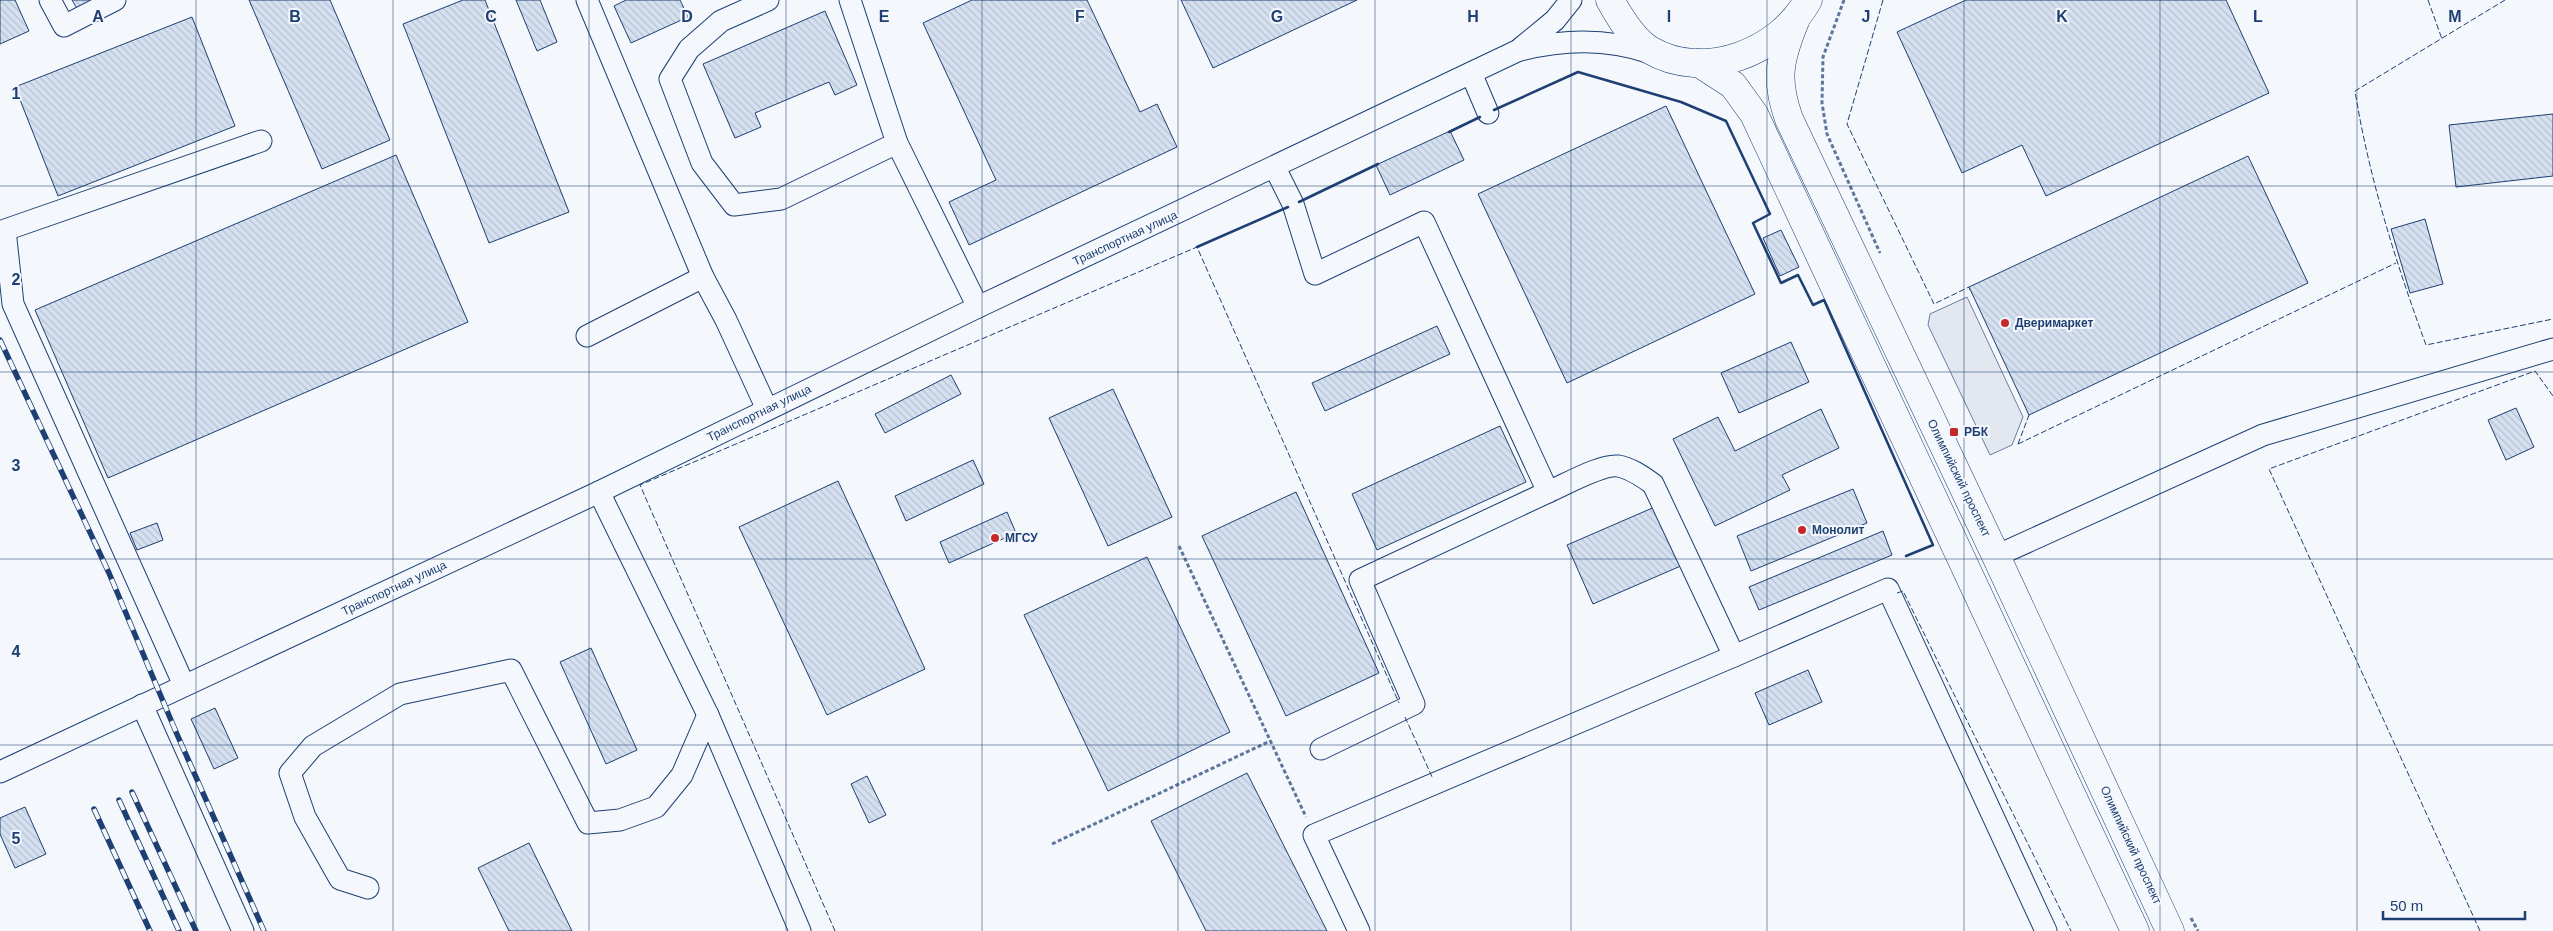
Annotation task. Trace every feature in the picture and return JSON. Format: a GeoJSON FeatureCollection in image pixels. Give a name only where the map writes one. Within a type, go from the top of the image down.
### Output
{"type":"FeatureCollection","features":[{"type":"Feature","properties":{"kind":"main road"},"geometry":{"type":"LineString","coordinates":[[1610,0],[1635,37],[1648,49],[1663,57],[1700,63],[1721,61],[1752,52],[1769,43],[1801,11]]}},
{"type":"Feature","properties":{"kind":"main road","name":"Олимпийский проспект"},"geometry":{"type":"LineString","coordinates":[[1801,11],[1780,67],[1782,98],[1789,119],[1996,556],[2180,922]]}},
{"type":"Feature","properties":{"kind":"main road"},"geometry":{"type":"LineString","coordinates":[[1700,63],[1733,86],[1754,114],[2136,931]]}},
{"type":"Feature","properties":{"kind":"street"},"geometry":{"type":"LineString","coordinates":[[50,0],[64,26],[115,0]]}},
{"type":"Feature","properties":{"kind":"street"},"geometry":{"type":"LineString","coordinates":[[587,0],[703,277],[767,409]]}},
{"type":"Feature","properties":{"kind":"street"},"geometry":{"type":"LineString","coordinates":[[768,0],[722,21],[689,49],[670,79],[702,163],[734,205],[782,199],[896,143]]}},
{"type":"Feature","properties":{"kind":"street"},"geometry":{"type":"LineString","coordinates":[[850,0],[896,143],[978,307]]}},
{"type":"Feature","properties":{"kind":"street","name":"Транспортная улица"},"geometry":{"type":"LineString","coordinates":[[1517,51],[1555,20],[1571,0]]}},
{"type":"Feature","properties":{"kind":"street","name":"Транспортная улица"},"geometry":{"type":"LineString","coordinates":[[0,772],[599,492],[978,307],[1275,168],[1517,51],[1565,41],[1594,41],[1625,45],[1663,57]]}},
{"type":"Feature","properties":{"kind":"street"},"geometry":{"type":"LineString","coordinates":[[1470,73],[1488,113]]}},
{"type":"Feature","properties":{"kind":"street"},"geometry":{"type":"LineString","coordinates":[[184,685],[13,304],[3,224],[261,141]]}},
{"type":"Feature","properties":{"kind":"street"},"geometry":{"type":"LineString","coordinates":[[1275,168],[1294,204],[1315,274],[1424,222],[1548,492]]}},
{"type":"Feature","properties":{"kind":"street"},"geometry":{"type":"LineString","coordinates":[[587,336],[703,277]]}},
{"type":"Feature","properties":{"kind":"street"},"geometry":{"type":"LineString","coordinates":[[1996,556],[2263,435],[2553,348]]}},
{"type":"Feature","properties":{"kind":"street"},"geometry":{"type":"LineString","coordinates":[[1321,749],[1414,704],[1360,580],[1548,492],[1616,466],[1628,469],[1653,484],[1734,656]]}},
{"type":"Feature","properties":{"kind":"street"},"geometry":{"type":"LineString","coordinates":[[599,492],[708,715],[800,931]]}},
{"type":"Feature","properties":{"kind":"street"},"geometry":{"type":"LineString","coordinates":[[1359,931],[1314,835],[1888,589],[2046,931]]}},
{"type":"Feature","properties":{"kind":"street"},"geometry":{"type":"LineString","coordinates":[[368,888],[340,879],[305,818],[290,773],[313,746],[400,694],[511,670],[588,823],[620,820],[656,807],[682,775],[708,715]]}},
{"type":"Feature","properties":{"kind":"street"},"geometry":{"type":"LineString","coordinates":[[142,705],[243,931]]}},
{"type":"Feature","properties":{"kind":"path"},"geometry":{"type":"LineString","coordinates":[[1844,0],[1824,57],[1822,103],[1827,134],[1883,259]]}},
{"type":"Feature","properties":{"kind":"path"},"geometry":{"type":"LineString","coordinates":[[1179,546],[1314,835]]}},
{"type":"Feature","properties":{"kind":"path"},"geometry":{"type":"LineString","coordinates":[[1052,844],[1270,741]]}},
{"type":"Feature","properties":{"kind":"path"},"geometry":{"type":"LineString","coordinates":[[2180,922],[2198,931]]}},
{"type":"Feature","properties":{"kind":"shaded area"},"geometry":{"type":"Polygon","coordinates":[[[1967,297],[2023,417],[2012,445],[1990,455],[1928,325],[1930,314],[1967,297]]]}},
{"type":"Feature","properties":{"kind":"building"},"geometry":{"type":"Polygon","coordinates":[[[0,0],[15,0],[29,31],[0,44],[0,0]]]}},
{"type":"Feature","properties":{"kind":"building"},"geometry":{"type":"Polygon","coordinates":[[[72,0],[103,0],[79,12],[72,0]]]}},
{"type":"Feature","properties":{"kind":"building"},"geometry":{"type":"Polygon","coordinates":[[[249,0],[330,0],[390,140],[322,169],[249,0]]]}},
{"type":"Feature","properties":{"kind":"building"},"geometry":{"type":"Polygon","coordinates":[[[463,0],[485,0],[569,212],[489,243],[403,24],[463,0]]]}},
{"type":"Feature","properties":{"kind":"building"},"geometry":{"type":"Polygon","coordinates":[[[516,0],[540,0],[557,42],[537,51],[516,0]]]}},
{"type":"Feature","properties":{"kind":"building"},"geometry":{"type":"Polygon","coordinates":[[[626,0],[680,0],[688,17],[631,43],[614,6],[626,0]]]}},
{"type":"Feature","properties":{"kind":"building"},"geometry":{"type":"Polygon","coordinates":[[[972,0],[1087,0],[1140,112],[1157,104],[1177,147],[969,245],[949,202],[996,180],[923,23],[972,0]]]}},
{"type":"Feature","properties":{"kind":"building"},"geometry":{"type":"Polygon","coordinates":[[[1181,0],[1357,0],[1213,68],[1181,0]]]}},
{"type":"Feature","properties":{"kind":"building"},"geometry":{"type":"Polygon","coordinates":[[[1966,0],[2226,0],[2269,93],[2046,196],[2022,145],[1962,173],[1897,32],[1966,0]]]}},
{"type":"Feature","properties":{"kind":"building"},"geometry":{"type":"Polygon","coordinates":[[[825,11],[857,85],[835,95],[829,82],[755,113],[761,127],[735,138],[703,64],[825,11]]]}},
{"type":"Feature","properties":{"kind":"building"},"geometry":{"type":"Polygon","coordinates":[[[192,17],[235,126],[58,196],[15,87],[192,17]]]}},
{"type":"Feature","properties":{"kind":"building"},"geometry":{"type":"Polygon","coordinates":[[[1666,106],[1755,294],[1567,383],[1478,194],[1666,106]]]}},
{"type":"Feature","properties":{"kind":"building"},"geometry":{"type":"Polygon","coordinates":[[[2553,114],[2553,176],[2456,187],[2449,125],[2553,114]]]}},
{"type":"Feature","properties":{"kind":"building"},"geometry":{"type":"Polygon","coordinates":[[[1450,131],[1464,160],[1390,195],[1376,165],[1450,131]]]}},
{"type":"Feature","properties":{"kind":"building"},"geometry":{"type":"Polygon","coordinates":[[[396,155],[468,322],[108,478],[35,310],[396,155]]]}},
{"type":"Feature","properties":{"kind":"building"},"geometry":{"type":"Polygon","coordinates":[[[2248,156],[2308,283],[2029,415],[1969,287],[2248,156]]]}},
{"type":"Feature","properties":{"kind":"building"},"geometry":{"type":"Polygon","coordinates":[[[2425,219],[2443,284],[2410,293],[2391,229],[2425,219]]]}},
{"type":"Feature","properties":{"kind":"building"},"geometry":{"type":"Polygon","coordinates":[[[1781,230],[1799,267],[1780,276],[1763,238],[1781,230]]]}},
{"type":"Feature","properties":{"kind":"building"},"geometry":{"type":"Polygon","coordinates":[[[1437,326],[1450,354],[1325,411],[1312,383],[1437,326]]]}},
{"type":"Feature","properties":{"kind":"building"},"geometry":{"type":"Polygon","coordinates":[[[1791,342],[1809,382],[1739,413],[1721,373],[1791,342]]]}},
{"type":"Feature","properties":{"kind":"building"},"geometry":{"type":"Polygon","coordinates":[[[951,375],[961,394],[885,433],[875,414],[951,375]]]}},
{"type":"Feature","properties":{"kind":"building"},"geometry":{"type":"Polygon","coordinates":[[[1113,389],[1172,517],[1108,546],[1049,418],[1113,389]]]}},
{"type":"Feature","properties":{"kind":"building"},"geometry":{"type":"Polygon","coordinates":[[[2516,408],[2534,447],[2506,460],[2488,420],[2516,408]]]}},
{"type":"Feature","properties":{"kind":"building"},"geometry":{"type":"Polygon","coordinates":[[[1821,409],[1839,448],[1782,475],[1790,490],[1715,526],[1673,439],[1718,417],[1735,451],[1821,409]]]}},
{"type":"Feature","properties":{"kind":"building"},"geometry":{"type":"Polygon","coordinates":[[[1500,426],[1526,482],[1377,550],[1352,494],[1500,426]]]}},
{"type":"Feature","properties":{"kind":"building"},"geometry":{"type":"Polygon","coordinates":[[[973,460],[984,484],[906,521],[895,496],[973,460]]]}},
{"type":"Feature","properties":{"kind":"building"},"geometry":{"type":"Polygon","coordinates":[[[838,481],[925,669],[827,715],[739,527],[838,481]]]}},
{"type":"Feature","properties":{"kind":"building","name":"Монолит"},"geometry":{"type":"Polygon","coordinates":[[[1853,489],[1867,523],[1751,571],[1737,536],[1853,489]]]}},
{"type":"Feature","properties":{"kind":"building"},"geometry":{"type":"Polygon","coordinates":[[[1296,492],[1379,673],[1286,716],[1202,536],[1296,492]]]}},
{"type":"Feature","properties":{"kind":"building"},"geometry":{"type":"Polygon","coordinates":[[[1657,506],[1683,565],[1593,604],[1567,545],[1657,506]]]}},
{"type":"Feature","properties":{"kind":"building"},"geometry":{"type":"Polygon","coordinates":[[[1007,512],[1016,533],[949,563],[940,542],[1007,512]]]}},
{"type":"Feature","properties":{"kind":"building"},"geometry":{"type":"Polygon","coordinates":[[[157,523],[163,540],[137,550],[130,533],[157,523]]]}},
{"type":"Feature","properties":{"kind":"building"},"geometry":{"type":"Polygon","coordinates":[[[1883,531],[1892,555],[1759,610],[1749,587],[1883,531]]]}},
{"type":"Feature","properties":{"kind":"building"},"geometry":{"type":"Polygon","coordinates":[[[1147,557],[1230,732],[1108,791],[1024,615],[1147,557]]]}},
{"type":"Feature","properties":{"kind":"building"},"geometry":{"type":"Polygon","coordinates":[[[591,648],[637,750],[606,764],[560,662],[591,648]]]}},
{"type":"Feature","properties":{"kind":"building"},"geometry":{"type":"Polygon","coordinates":[[[1808,670],[1822,702],[1769,725],[1755,693],[1808,670]]]}},
{"type":"Feature","properties":{"kind":"building"},"geometry":{"type":"Polygon","coordinates":[[[215,708],[238,758],[214,769],[191,719],[215,708]]]}},
{"type":"Feature","properties":{"kind":"building"},"geometry":{"type":"Polygon","coordinates":[[[1247,773],[1327,931],[1206,931],[1151,821],[1247,773]]]}},
{"type":"Feature","properties":{"kind":"building"},"geometry":{"type":"Polygon","coordinates":[[[867,776],[886,815],[869,823],[851,784],[867,776]]]}},
{"type":"Feature","properties":{"kind":"building"},"geometry":{"type":"Polygon","coordinates":[[[25,807],[46,854],[15,868],[0,834],[0,818],[25,807]]]}},
{"type":"Feature","properties":{"kind":"building"},"geometry":{"type":"Polygon","coordinates":[[[529,843],[572,931],[509,931],[478,868],[529,843]]]}},
{"type":"Feature","properties":{"kind":"railway"},"geometry":{"type":"LineString","coordinates":[[0,340],[109,573],[176,732],[264,931]]}},
{"type":"Feature","properties":{"kind":"railway"},"geometry":{"type":"LineString","coordinates":[[132,792],[196,931]]}},
{"type":"Feature","properties":{"kind":"railway"},"geometry":{"type":"LineString","coordinates":[[119,800],[179,931]]}},
{"type":"Feature","properties":{"kind":"railway"},"geometry":{"type":"LineString","coordinates":[[94,809],[150,931]]}},
{"type":"Feature","properties":{"kind":"fence"},"geometry":{"type":"LineString","coordinates":[[1883,0],[1847,124],[1934,304],[1969,287],[1970,290]]}},
{"type":"Feature","properties":{"kind":"fence"},"geometry":{"type":"LineString","coordinates":[[2428,0],[2442,39]]}},
{"type":"Feature","properties":{"kind":"fence"},"geometry":{"type":"LineString","coordinates":[[2505,0],[2355,91],[2368,156],[2384,220],[2426,345],[2553,319]]}},
{"type":"Feature","properties":{"kind":"fence"},"geometry":{"type":"LineString","coordinates":[[835,931],[640,485],[1197,247],[1399,703]]}},
{"type":"Feature","properties":{"kind":"fence"},"geometry":{"type":"LineString","coordinates":[[2018,444],[2396,263]]}},
{"type":"Feature","properties":{"kind":"fence"},"geometry":{"type":"LineString","coordinates":[[2480,931],[2269,469],[2535,371],[2553,396]]}},
{"type":"Feature","properties":{"kind":"fence"},"geometry":{"type":"LineString","coordinates":[[2018,444],[2029,415],[2027,412]]}},
{"type":"Feature","properties":{"kind":"fence"},"geometry":{"type":"LineString","coordinates":[[1897,593],[1903,591],[2071,931]]}},
{"type":"Feature","properties":{"kind":"fence"},"geometry":{"type":"LineString","coordinates":[[1405,717],[1433,779]]}},
{"type":"Feature","properties":{"kind":"wall"},"geometry":{"type":"LineString","coordinates":[[1494,110],[1578,72],[1681,102],[1726,121],[1770,214],[1753,223],[1781,283],[1798,275],[1813,305],[1824,300],[1933,545],[1906,556]]}},
{"type":"Feature","properties":{"kind":"wall"},"geometry":{"type":"LineString","coordinates":[[1449,132],[1480,117]]}},
{"type":"Feature","properties":{"kind":"wall"},"geometry":{"type":"LineString","coordinates":[[1299,202],[1378,164]]}},
{"type":"Feature","properties":{"kind":"wall"},"geometry":{"type":"LineString","coordinates":[[1197,247],[1288,207]]}},
{"type":"Feature","properties":{"kind":"place","name":"Дверимаркет"},"geometry":{"type":"Point","coordinates":[2005,323]}},
{"type":"Feature","properties":{"kind":"place","name":"РБК"},"geometry":{"type":"Point","coordinates":[1954,432]}},
{"type":"Feature","properties":{"kind":"place","name":"Монолит"},"geometry":{"type":"Point","coordinates":[1802,530]}},
{"type":"Feature","properties":{"kind":"place","name":"МГСУ"},"geometry":{"type":"Point","coordinates":[995,538]}}]}
